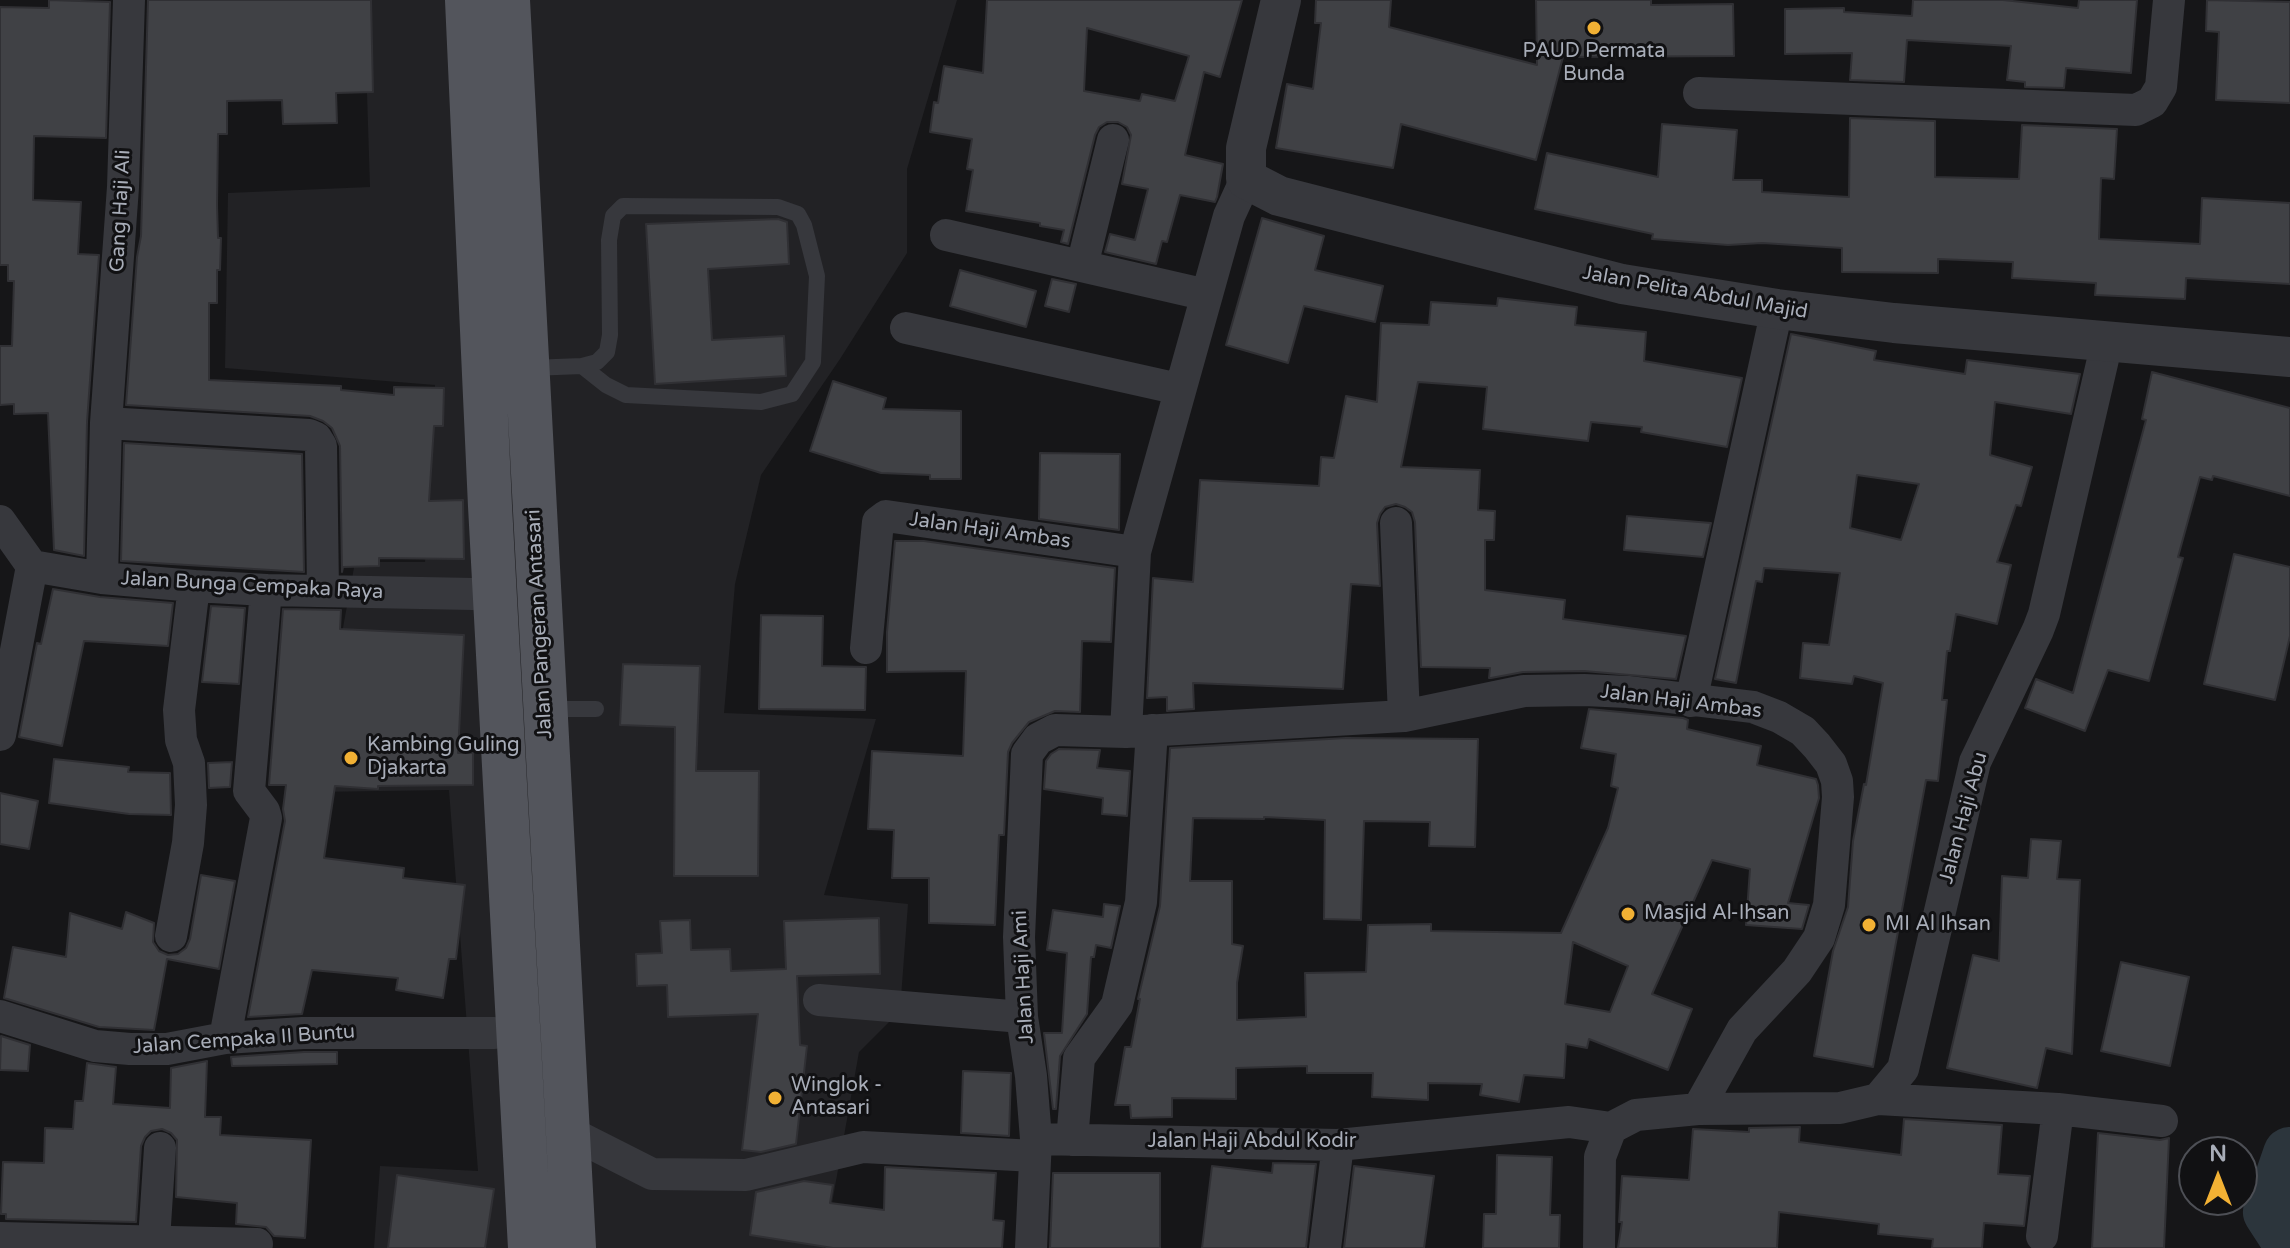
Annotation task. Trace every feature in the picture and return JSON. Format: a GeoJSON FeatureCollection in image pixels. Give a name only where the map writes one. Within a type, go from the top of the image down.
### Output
{"type":"FeatureCollection","features":[{"type":"Feature","properties":{"kind":"main road"},"geometry":{"type":"LineString","coordinates":[[442,0],[504,1248]]}},
{"type":"Feature","properties":{"kind":"main road"},"geometry":{"type":"LineString","coordinates":[[467,0],[490,506],[530,1248]]}},
{"type":"Feature","properties":{"kind":"main road"},"geometry":{"type":"LineString","coordinates":[[493,0],[515,505],[557,1248]]}},
{"type":"Feature","properties":{"kind":"main road","name":"Jalan Pangeran Antasari"},"geometry":{"type":"LineString","coordinates":[[508,0],[574,1248]]}},
{"type":"Feature","properties":{"kind":"street","name":"Gang Haji Ali"},"geometry":{"type":"LineString","coordinates":[[102,578],[106,423],[123,187],[129,0]]}},
{"type":"Feature","properties":{"kind":"street"},"geometry":{"type":"LineString","coordinates":[[1072,1140],[1079,1058],[1117,1005],[1141,902],[1135,552],[1229,216],[1246,179],[1246,148],[1281,0]]}},
{"type":"Feature","properties":{"kind":"street"},"geometry":{"type":"LineString","coordinates":[[1699,93],[2136,110],[2152,102],[2161,87],[2169,0]]}},
{"type":"Feature","properties":{"kind":"street"},"geometry":{"type":"LineString","coordinates":[[1082,266],[1113,140]]}},
{"type":"Feature","properties":{"kind":"street","name":"Jalan Pelita Abdul Majid"},"geometry":{"type":"LineString","coordinates":[[1246,179],[1279,196],[1622,284],[1777,309],[2290,357]]}},
{"type":"Feature","properties":{"kind":"street"},"geometry":{"type":"LineString","coordinates":[[946,235],[1207,295]]}},
{"type":"Feature","properties":{"kind":"street"},"geometry":{"type":"LineString","coordinates":[[1691,701],[1777,309]]}},
{"type":"Feature","properties":{"kind":"street"},"geometry":{"type":"LineString","coordinates":[[906,328],[1179,389]]}},
{"type":"Feature","properties":{"kind":"street","name":"Jalan Haji Abu"},"geometry":{"type":"LineString","coordinates":[[1878,1099],[1903,1069],[1975,762],[2044,614],[2107,342]]}},
{"type":"Feature","properties":{"kind":"street"},"geometry":{"type":"LineString","coordinates":[[106,423],[309,435],[316,438],[321,446],[323,590]]}},
{"type":"Feature","properties":{"kind":"street","name":"Jalan Haji Ambas"},"geometry":{"type":"LineString","coordinates":[[866,648],[878,522],[886,516],[1135,552]]}},
{"type":"Feature","properties":{"kind":"street"},"geometry":{"type":"LineString","coordinates":[[0,521],[32,566],[0,735]]}},
{"type":"Feature","properties":{"kind":"street"},"geometry":{"type":"LineString","coordinates":[[1396,523],[1404,716]]}},
{"type":"Feature","properties":{"kind":"street","name":"Jalan Bunga Cempaka Raya"},"geometry":{"type":"LineString","coordinates":[[32,566],[102,578],[194,586],[473,594]]}},
{"type":"Feature","properties":{"kind":"street"},"geometry":{"type":"LineString","coordinates":[[171,936],[188,843],[191,805],[189,763],[181,740],[179,710],[194,586]]}},
{"type":"Feature","properties":{"kind":"street"},"geometry":{"type":"LineString","coordinates":[[225,1038],[266,818],[249,791],[266,590]]}},
{"type":"Feature","properties":{"kind":"street","name":"Jalan Haji Ambas"},"geometry":{"type":"LineString","coordinates":[[1027,754],[1038,739],[1055,730],[1139,731],[1404,716],[1524,691],[1628,692],[1753,707],[1779,717],[1803,731],[1831,764],[1837,781],[1829,905],[1819,938],[1797,971],[1742,1030],[1698,1109]]}},
{"type":"Feature","properties":{"kind":"street","name":"Jalan Haji Ami"},"geometry":{"type":"LineString","coordinates":[[1027,754],[1019,937],[1022,1017],[1031,1076],[1036,1148],[1031,1248]]}},
{"type":"Feature","properties":{"kind":"street"},"geometry":{"type":"LineString","coordinates":[[819,1000],[1022,1017]]}},
{"type":"Feature","properties":{"kind":"street","name":"Jalan Cempaka II Buntu"},"geometry":{"type":"LineString","coordinates":[[0,1016],[95,1046],[167,1049],[225,1038],[303,1033],[494,1033]]}},
{"type":"Feature","properties":{"kind":"street"},"geometry":{"type":"LineString","coordinates":[[1599,1248],[1600,1157],[1611,1128],[1636,1115],[1698,1109],[1840,1108],[1878,1099],[2058,1109],[2162,1121]]}},
{"type":"Feature","properties":{"kind":"street"},"geometry":{"type":"LineString","coordinates":[[2042,1236],[2058,1109]]}},
{"type":"Feature","properties":{"kind":"street","name":"Jalan Haji Abdul Kodir"},"geometry":{"type":"LineString","coordinates":[[567,1131],[652,1174],[746,1175],[863,1147],[1036,1148],[1072,1140],[1338,1145],[1569,1122],[1611,1128]]}},
{"type":"Feature","properties":{"kind":"street"},"geometry":{"type":"LineString","coordinates":[[1325,1248],[1338,1145]]}},
{"type":"Feature","properties":{"kind":"street"},"geometry":{"type":"LineString","coordinates":[[154,1240],[160,1148]]}},
{"type":"Feature","properties":{"kind":"street"},"geometry":{"type":"LineString","coordinates":[[0,1238],[257,1244]]}},
{"type":"Feature","properties":{"kind":"lane"},"geometry":{"type":"LineString","coordinates":[[527,368],[582,366],[597,362],[607,352],[610,335],[609,240],[613,216],[623,206],[778,207],[798,214],[804,225],[817,276],[813,362],[792,394],[761,402],[626,395],[606,385],[582,366]]}},
{"type":"Feature","properties":{"kind":"lane"},"geometry":{"type":"LineString","coordinates":[[545,709],[596,709]]}},
{"type":"Feature","properties":{"kind":"shaded area"},"geometry":{"type":"Polygon","coordinates":[[[364,0],[957,0],[907,169],[907,253],[761,475],[735,584],[724,713],[876,719],[824,895],[908,904],[900,1011],[859,1052],[824,1248],[374,1248],[380,1166],[478,1171],[449,790],[313,792],[355,562],[425,562],[435,385],[225,368],[228,193],[370,187],[364,0]]]}},
{"type":"Feature","properties":{"kind":"building"},"geometry":{"type":"Polygon","coordinates":[[[49,0],[110,2],[106,138],[34,136],[33,200],[81,202],[78,254],[99,255],[87,422],[84,556],[54,550],[48,413],[14,414],[14,404],[0,405],[0,346],[12,346],[14,281],[8,281],[8,265],[0,265],[0,7],[49,8],[49,0]]]}},
{"type":"Feature","properties":{"kind":"building"},"geometry":{"type":"Polygon","coordinates":[[[148,0],[371,0],[373,92],[336,93],[337,123],[283,124],[282,100],[227,101],[227,134],[218,134],[220,270],[217,270],[217,303],[209,303],[209,380],[341,386],[341,390],[394,395],[394,387],[444,388],[443,426],[434,426],[429,501],[463,500],[464,559],[379,558],[379,566],[343,567],[342,572],[340,446],[332,428],[323,421],[310,416],[126,405],[141,236],[148,0]]]}},
{"type":"Feature","properties":{"kind":"building"},"geometry":{"type":"Polygon","coordinates":[[[987,0],[1242,0],[1220,77],[1204,72],[1185,155],[1223,164],[1217,197],[1215,202],[1180,195],[1167,242],[1162,241],[1156,264],[1105,252],[1110,234],[1135,240],[1148,189],[1122,184],[1131,135],[1127,127],[1118,122],[1107,122],[1099,127],[1095,135],[1068,244],[1061,242],[1064,230],[966,211],[973,170],[967,169],[972,139],[930,132],[944,66],[983,73],[987,0]],[[1087,28],[1084,91],[1140,101],[1142,94],[1175,101],[1189,56],[1087,28]]]}},
{"type":"Feature","properties":{"kind":"building"},"geometry":{"type":"Polygon","coordinates":[[[1316,0],[1391,0],[1389,27],[1537,65],[1536,0],[1651,0],[1651,5],[1733,4],[1734,56],[1563,57],[1536,160],[1401,124],[1393,168],[1276,148],[1287,84],[1313,89],[1321,23],[1315,23],[1316,0]]]}},
{"type":"Feature","properties":{"kind":"building"},"geometry":{"type":"Polygon","coordinates":[[[1913,0],[2003,0],[2078,8],[2079,0],[2137,0],[2131,73],[2066,68],[2064,88],[2025,87],[2025,82],[2007,80],[2011,46],[1907,40],[1904,82],[1850,80],[1852,53],[1785,54],[1785,9],[1844,8],[1844,12],[1912,16],[1913,0]]]}},
{"type":"Feature","properties":{"kind":"building"},"geometry":{"type":"Polygon","coordinates":[[[2207,0],[2290,2],[2290,103],[2216,100],[2219,32],[2206,31],[2207,0]]]}},
{"type":"Feature","properties":{"kind":"building"},"geometry":{"type":"Polygon","coordinates":[[[1850,118],[1935,121],[1935,177],[2019,179],[2022,125],[2117,129],[2114,179],[2101,178],[2099,239],[2200,244],[2202,198],[2290,203],[2290,284],[2186,278],[2185,299],[2095,295],[2096,283],[2012,278],[2013,262],[1938,259],[1938,273],[1842,272],[1842,248],[1652,239],[1653,234],[1535,209],[1547,153],[1658,177],[1662,124],[1737,130],[1733,180],[1762,180],[1762,192],[1849,197],[1850,118]]]}},
{"type":"Feature","properties":{"kind":"building"},"geometry":{"type":"Polygon","coordinates":[[[1262,218],[1324,236],[1315,270],[1383,286],[1375,322],[1304,306],[1288,363],[1226,345],[1262,218]]]}},
{"type":"Feature","properties":{"kind":"building"},"geometry":{"type":"Polygon","coordinates":[[[778,219],[787,222],[789,264],[708,269],[712,340],[784,336],[786,376],[655,384],[646,224],[778,219]]]}},
{"type":"Feature","properties":{"kind":"building"},"geometry":{"type":"Polygon","coordinates":[[[960,270],[1036,291],[1026,327],[950,306],[960,270]]]}},
{"type":"Feature","properties":{"kind":"building"},"geometry":{"type":"Polygon","coordinates":[[[1052,279],[1076,284],[1069,312],[1045,306],[1052,279]]]}},
{"type":"Feature","properties":{"kind":"building"},"geometry":{"type":"Polygon","coordinates":[[[1498,298],[1577,307],[1575,325],[1646,332],[1644,361],[1742,378],[1727,447],[1641,432],[1642,427],[1591,422],[1588,441],[1483,429],[1487,387],[1418,382],[1401,467],[1480,470],[1478,510],[1495,511],[1494,540],[1485,540],[1485,590],[1565,600],[1563,619],[1686,636],[1676,679],[1584,671],[1523,672],[1489,678],[1490,668],[1421,667],[1415,522],[1412,512],[1396,504],[1385,507],[1377,523],[1380,586],[1351,584],[1343,689],[1193,683],[1194,709],[1167,711],[1167,697],[1147,698],[1153,578],[1193,582],[1200,480],[1319,486],[1321,457],[1334,458],[1346,396],[1377,402],[1381,323],[1429,325],[1431,302],[1497,306],[1498,298]]]}},
{"type":"Feature","properties":{"kind":"building"},"geometry":{"type":"Polygon","coordinates":[[[1791,334],[1876,351],[1874,360],[1965,374],[1967,360],[2080,374],[2071,414],[1995,402],[1990,455],[2032,467],[2021,506],[2016,505],[1997,562],[2011,565],[1997,624],[1956,614],[1950,651],[1947,651],[1942,700],[1947,700],[1938,781],[1926,780],[1873,1067],[1814,1056],[1833,951],[1848,907],[1853,841],[1883,683],[1854,676],[1852,684],[1800,678],[1803,643],[1829,645],[1840,573],[1764,568],[1762,582],[1756,581],[1736,683],[1715,679],[1791,334]],[[1857,475],[1850,528],[1901,540],[1919,484],[1857,475]]]}},
{"type":"Feature","properties":{"kind":"building"},"geometry":{"type":"Polygon","coordinates":[[[2152,372],[2290,408],[2290,496],[2213,476],[2212,480],[2200,477],[2178,557],[2183,558],[2149,681],[2108,670],[2085,731],[2025,708],[2036,679],[2073,693],[2146,420],[2142,419],[2152,372]]]}},
{"type":"Feature","properties":{"kind":"building"},"geometry":{"type":"Polygon","coordinates":[[[833,381],[886,398],[883,409],[961,411],[961,479],[881,473],[810,451],[833,381]]]}},
{"type":"Feature","properties":{"kind":"building"},"geometry":{"type":"Polygon","coordinates":[[[124,443],[302,454],[304,572],[121,561],[124,443]]]}},
{"type":"Feature","properties":{"kind":"building"},"geometry":{"type":"Polygon","coordinates":[[[1040,453],[1120,454],[1119,530],[1039,519],[1040,453]]]}},
{"type":"Feature","properties":{"kind":"building"},"geometry":{"type":"Polygon","coordinates":[[[1627,516],[1711,523],[1703,557],[1624,550],[1627,516]]]}},
{"type":"Feature","properties":{"kind":"building"},"geometry":{"type":"Polygon","coordinates":[[[895,541],[924,541],[1115,568],[1111,642],[1082,641],[1080,712],[1055,711],[1029,722],[1008,752],[1004,835],[999,835],[995,925],[929,923],[929,878],[892,878],[894,830],[868,829],[872,751],[963,756],[966,671],[887,672],[887,632],[895,541]]]}},
{"type":"Feature","properties":{"kind":"building"},"geometry":{"type":"Polygon","coordinates":[[[2234,554],[2290,567],[2290,636],[2275,700],[2204,684],[2234,554]]]}},
{"type":"Feature","properties":{"kind":"building"},"geometry":{"type":"Polygon","coordinates":[[[53,589],[100,597],[173,603],[168,646],[84,641],[62,746],[19,737],[37,643],[41,644],[53,589]]]}},
{"type":"Feature","properties":{"kind":"building"},"geometry":{"type":"Polygon","coordinates":[[[211,606],[245,608],[239,684],[202,682],[211,606]]]}},
{"type":"Feature","properties":{"kind":"building"},"geometry":{"type":"Polygon","coordinates":[[[283,609],[341,610],[340,629],[464,635],[458,753],[473,753],[473,785],[378,786],[378,789],[335,786],[324,858],[404,868],[403,878],[465,885],[456,959],[449,959],[443,998],[396,990],[398,978],[312,970],[302,1014],[248,1017],[285,821],[286,785],[269,785],[283,609]]]}},
{"type":"Feature","properties":{"kind":"building"},"geometry":{"type":"Polygon","coordinates":[[[761,615],[823,616],[822,666],[866,667],[865,710],[759,709],[761,615]]]}},
{"type":"Feature","properties":{"kind":"building"},"geometry":{"type":"Polygon","coordinates":[[[623,664],[700,666],[696,771],[759,771],[758,876],[674,876],[675,727],[620,725],[623,664]]]}},
{"type":"Feature","properties":{"kind":"building"},"geometry":{"type":"Polygon","coordinates":[[[1589,709],[1683,718],[1688,720],[1687,729],[1761,746],[1757,765],[1816,779],[1818,785],[1819,798],[1788,903],[1809,905],[1802,929],[1746,925],[1750,869],[1712,860],[1652,994],[1692,1009],[1668,1070],[1589,1039],[1587,1048],[1566,1044],[1564,1078],[1524,1075],[1519,1102],[1480,1095],[1482,1084],[1428,1083],[1428,1100],[1372,1097],[1373,1073],[1307,1073],[1307,1066],[1236,1068],[1236,1099],[1172,1098],[1172,1117],[1131,1118],[1130,1105],[1115,1105],[1125,1047],[1131,1047],[1138,999],[1160,906],[1170,748],[1346,738],[1478,739],[1475,847],[1429,846],[1430,822],[1364,821],[1361,920],[1324,919],[1325,820],[1193,818],[1190,881],[1232,881],[1232,944],[1243,946],[1237,983],[1237,1020],[1306,1017],[1305,973],[1366,972],[1368,925],[1431,924],[1431,931],[1561,933],[1608,828],[1618,788],[1611,786],[1616,754],[1581,748],[1589,709]],[[1573,942],[1565,1004],[1610,1012],[1628,966],[1573,942]]]}},
{"type":"Feature","properties":{"kind":"building"},"geometry":{"type":"Polygon","coordinates":[[[1059,749],[1100,750],[1097,768],[1130,771],[1127,816],[1102,814],[1103,798],[1044,789],[1046,761],[1059,749]]]}},
{"type":"Feature","properties":{"kind":"building"},"geometry":{"type":"Polygon","coordinates":[[[54,759],[129,767],[128,772],[170,773],[171,815],[129,814],[49,803],[54,759]]]}},
{"type":"Feature","properties":{"kind":"building"},"geometry":{"type":"Polygon","coordinates":[[[232,762],[230,787],[209,788],[208,763],[232,762]]]}},
{"type":"Feature","properties":{"kind":"building"},"geometry":{"type":"Polygon","coordinates":[[[0,793],[38,801],[29,849],[0,844],[0,793]]]}},
{"type":"Feature","properties":{"kind":"building"},"geometry":{"type":"Polygon","coordinates":[[[2031,839],[2061,841],[2057,879],[2080,880],[2072,1054],[2046,1048],[2037,1088],[1947,1068],[1973,955],[1999,961],[2002,876],[2028,878],[2031,839]]]}},
{"type":"Feature","properties":{"kind":"building"},"geometry":{"type":"Polygon","coordinates":[[[201,875],[235,881],[219,969],[167,959],[154,1030],[99,1027],[4,998],[13,947],[66,957],[70,913],[122,929],[126,912],[154,923],[153,942],[159,951],[168,955],[178,954],[186,948],[190,939],[201,875]]]}},
{"type":"Feature","properties":{"kind":"building"},"geometry":{"type":"Polygon","coordinates":[[[1104,904],[1120,906],[1111,948],[1096,945],[1094,957],[1091,957],[1087,1014],[1060,1056],[1056,1109],[1053,1109],[1044,1033],[1062,1033],[1067,953],[1047,950],[1053,910],[1103,917],[1104,904]]]}},
{"type":"Feature","properties":{"kind":"building"},"geometry":{"type":"Polygon","coordinates":[[[879,918],[880,974],[797,976],[800,1045],[807,1046],[796,1144],[761,1152],[742,1150],[758,1014],[668,1017],[667,985],[637,986],[636,954],[662,953],[660,921],[690,920],[691,950],[730,949],[731,971],[786,969],[784,921],[879,918]]]}},
{"type":"Feature","properties":{"kind":"building"},"geometry":{"type":"Polygon","coordinates":[[[2121,962],[2189,977],[2170,1066],[2101,1051],[2121,962]]]}},
{"type":"Feature","properties":{"kind":"building"},"geometry":{"type":"Polygon","coordinates":[[[1,1036],[30,1045],[28,1071],[0,1070],[1,1036]]]}},
{"type":"Feature","properties":{"kind":"building"},"geometry":{"type":"Polygon","coordinates":[[[337,1052],[337,1064],[232,1066],[231,1057],[337,1052]]]}},
{"type":"Feature","properties":{"kind":"building"},"geometry":{"type":"Polygon","coordinates":[[[207,1061],[205,1117],[221,1117],[220,1135],[311,1140],[305,1238],[274,1236],[266,1227],[236,1224],[237,1203],[176,1197],[177,1140],[162,1129],[151,1131],[141,1146],[136,1222],[6,1219],[6,1214],[1,1214],[3,1162],[44,1163],[45,1128],[73,1129],[75,1101],[83,1101],[87,1063],[116,1067],[113,1104],[170,1108],[171,1068],[207,1061]]]}},
{"type":"Feature","properties":{"kind":"building"},"geometry":{"type":"Polygon","coordinates":[[[963,1071],[1011,1073],[1009,1136],[961,1133],[963,1071]]]}},
{"type":"Feature","properties":{"kind":"building"},"geometry":{"type":"Polygon","coordinates":[[[1904,1119],[2002,1125],[1998,1174],[2030,1176],[2024,1226],[1984,1223],[1982,1248],[1932,1248],[1933,1239],[1878,1234],[1879,1224],[1779,1212],[1777,1248],[1618,1248],[1622,1222],[1619,1222],[1622,1176],[1689,1180],[1693,1129],[1749,1132],[1749,1128],[1800,1127],[1799,1142],[1901,1155],[1904,1119]]]}},
{"type":"Feature","properties":{"kind":"building"},"geometry":{"type":"Polygon","coordinates":[[[2098,1133],[2160,1140],[2169,1138],[2164,1248],[2092,1248],[2098,1133]]]}},
{"type":"Feature","properties":{"kind":"building"},"geometry":{"type":"Polygon","coordinates":[[[1497,1155],[1552,1157],[1550,1215],[1560,1215],[1559,1248],[1483,1248],[1484,1214],[1496,1214],[1497,1155]]]}},
{"type":"Feature","properties":{"kind":"building"},"geometry":{"type":"Polygon","coordinates":[[[1273,1163],[1316,1164],[1306,1248],[1202,1248],[1212,1166],[1272,1173],[1273,1163]]]}},
{"type":"Feature","properties":{"kind":"building"},"geometry":{"type":"Polygon","coordinates":[[[1354,1166],[1434,1176],[1424,1248],[1344,1248],[1354,1166]]]}},
{"type":"Feature","properties":{"kind":"building"},"geometry":{"type":"Polygon","coordinates":[[[885,1167],[996,1173],[993,1220],[1004,1221],[1002,1248],[833,1248],[750,1235],[756,1192],[804,1181],[833,1185],[830,1203],[884,1210],[885,1167]]]}},
{"type":"Feature","properties":{"kind":"building"},"geometry":{"type":"Polygon","coordinates":[[[1053,1173],[1160,1173],[1160,1248],[1050,1248],[1053,1173]]]}},
{"type":"Feature","properties":{"kind":"building"},"geometry":{"type":"Polygon","coordinates":[[[397,1175],[494,1189],[485,1248],[388,1248],[397,1175]]]}},
{"type":"Feature","properties":{"kind":"waterway"},"geometry":{"type":"LineString","coordinates":[[2290,1154],[2270,1212],[2290,1243]]}},
{"type":"Feature","properties":{"kind":"place","name":"PAUD Permata Bunda"},"geometry":{"type":"Point","coordinates":[1594,28]}},
{"type":"Feature","properties":{"kind":"place","name":"Kambing Guling Djakarta"},"geometry":{"type":"Point","coordinates":[351,758]}},
{"type":"Feature","properties":{"kind":"place","name":"Masjid Al-Ihsan"},"geometry":{"type":"Point","coordinates":[1628,914]}},
{"type":"Feature","properties":{"kind":"place","name":"MI Al Ihsan"},"geometry":{"type":"Point","coordinates":[1869,925]}},
{"type":"Feature","properties":{"kind":"place","name":"Winglok - Antasari"},"geometry":{"type":"Point","coordinates":[775,1098]}}]}
